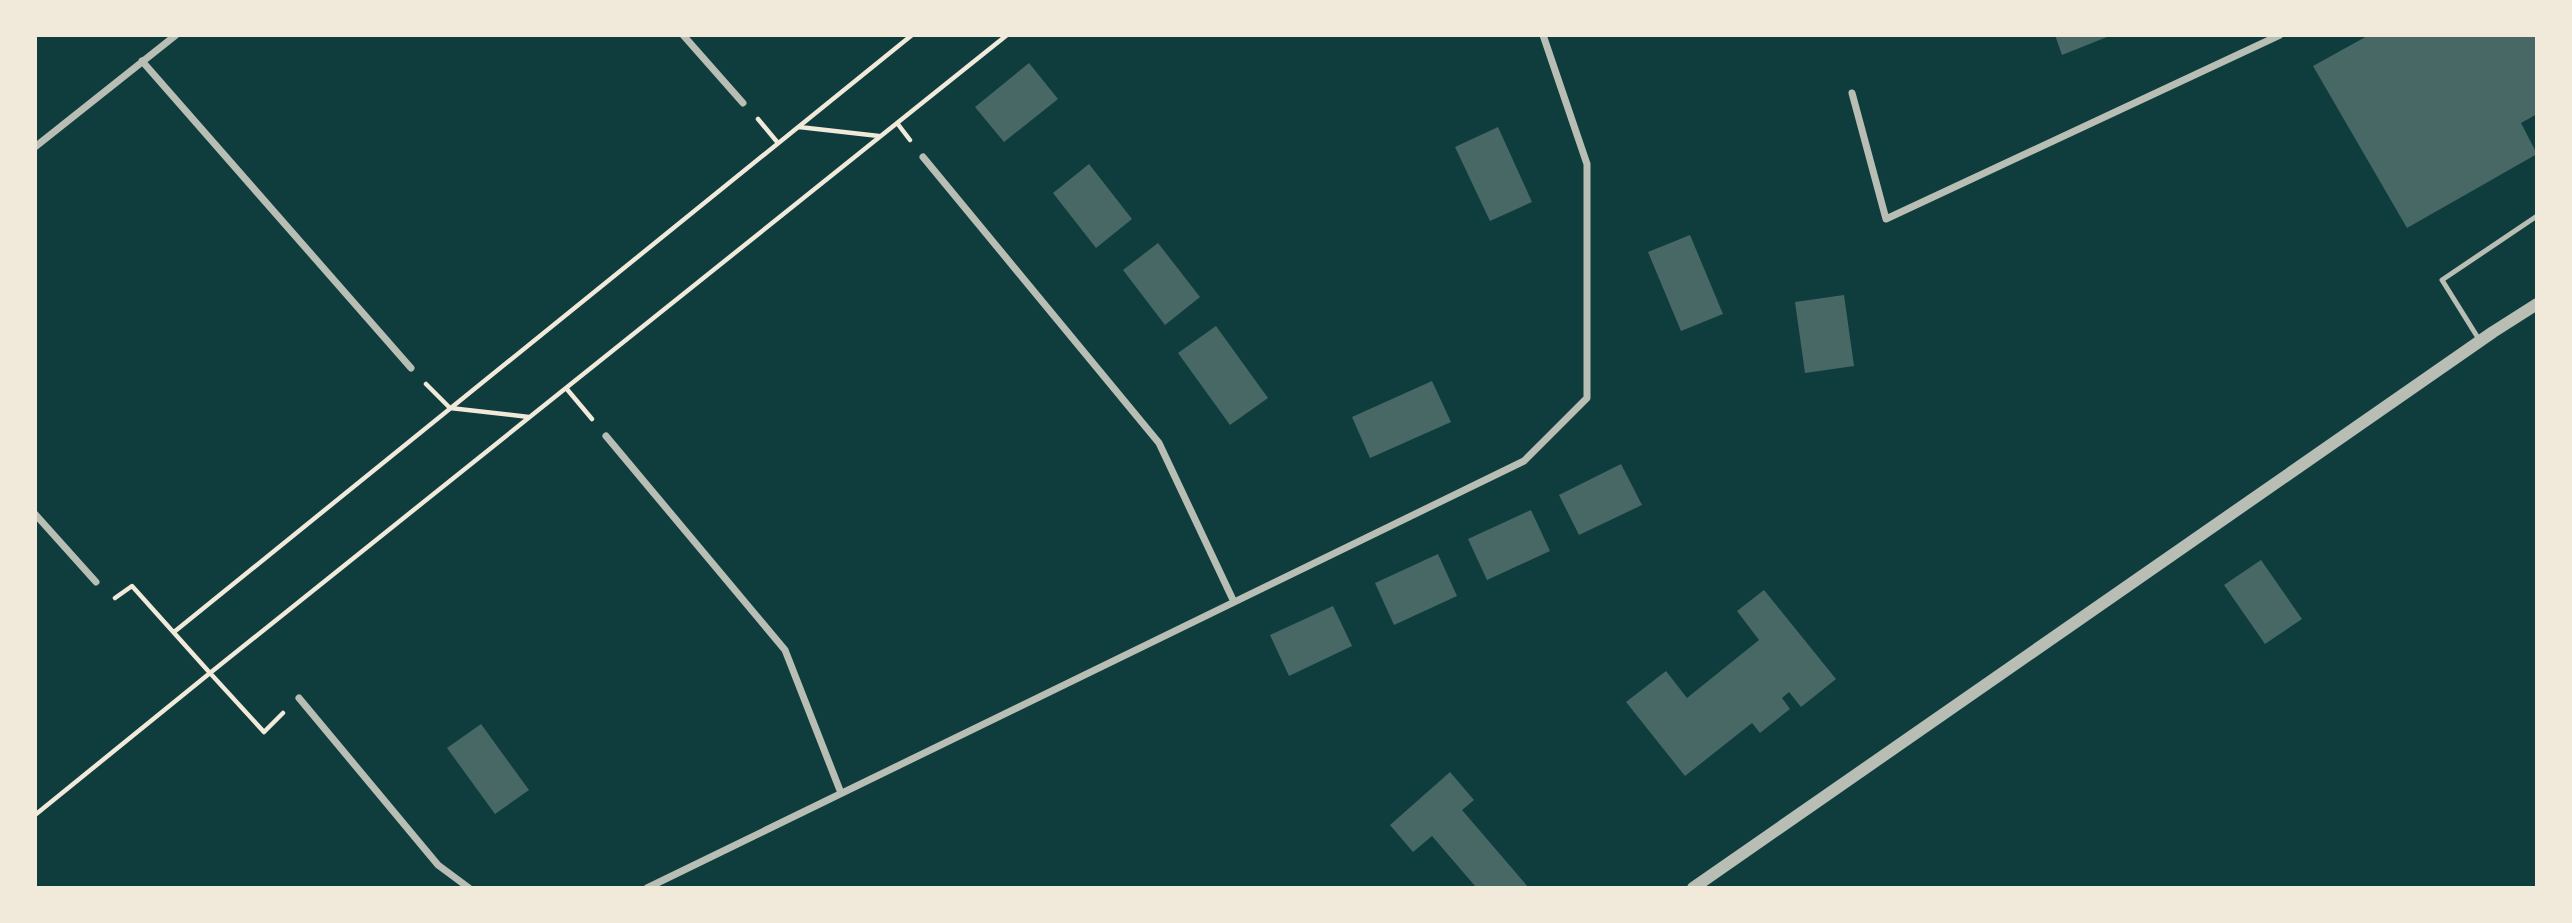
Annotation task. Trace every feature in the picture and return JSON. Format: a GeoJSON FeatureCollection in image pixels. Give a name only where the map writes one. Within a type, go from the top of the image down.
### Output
{"type":"FeatureCollection","features":[{"type":"Feature","properties":{"kind":"street"},"geometry":{"type":"LineString","coordinates":[[35,147],[176,35]]}},
{"type":"Feature","properties":{"kind":"street"},"geometry":{"type":"LineString","coordinates":[[683,35],[743,103]]}},
{"type":"Feature","properties":{"kind":"street"},"geometry":{"type":"LineString","coordinates":[[647,888],[1524,461],[1587,398],[1587,164],[1543,35]]}},
{"type":"Feature","properties":{"kind":"street"},"geometry":{"type":"LineString","coordinates":[[1852,93],[1886,219],[2280,35]]}},
{"type":"Feature","properties":{"kind":"street"},"geometry":{"type":"LineString","coordinates":[[142,61],[411,368]]}},
{"type":"Feature","properties":{"kind":"street"},"geometry":{"type":"LineString","coordinates":[[923,158],[1159,443],[1234,602]]}},
{"type":"Feature","properties":{"kind":"street"},"geometry":{"type":"LineString","coordinates":[[1693,888],[2537,304]]}},
{"type":"Feature","properties":{"kind":"street"},"geometry":{"type":"LineString","coordinates":[[606,436],[785,650],[841,793]]}},
{"type":"Feature","properties":{"kind":"street"},"geometry":{"type":"LineString","coordinates":[[35,514],[96,582]]}},
{"type":"Feature","properties":{"kind":"street"},"geometry":{"type":"LineString","coordinates":[[299,698],[438,865],[469,888]]}},
{"type":"Feature","properties":{"kind":"lane"},"geometry":{"type":"LineString","coordinates":[[2480,341],[2442,280],[2537,216]]}},
{"type":"Feature","properties":{"kind":"path"},"geometry":{"type":"LineString","coordinates":[[174,632],[912,35]]}},
{"type":"Feature","properties":{"kind":"path"},"geometry":{"type":"LineString","coordinates":[[35,815],[1007,35]]}},
{"type":"Feature","properties":{"kind":"path"},"geometry":{"type":"LineString","coordinates":[[743,103],[778,143]]}},
{"type":"Feature","properties":{"kind":"path"},"geometry":{"type":"LineString","coordinates":[[799,127],[880,136]]}},
{"type":"Feature","properties":{"kind":"path"},"geometry":{"type":"LineString","coordinates":[[411,368],[450,408],[529,417]]}},
{"type":"Feature","properties":{"kind":"path"},"geometry":{"type":"LineString","coordinates":[[566,388],[606,436]]}},
{"type":"Feature","properties":{"kind":"path"},"geometry":{"type":"LineString","coordinates":[[96,582],[110,601],[132,586],[264,732],[299,698]]}},
{"type":"Feature","properties":{"kind":"building"},"geometry":{"type":"Polygon","coordinates":[[[2055,35],[2112,35],[2062,55],[2055,35]]]}},
{"type":"Feature","properties":{"kind":"building"},"geometry":{"type":"Polygon","coordinates":[[[2369,35],[2537,35],[2537,114],[2521,123],[2537,154],[2407,228],[2313,66],[2369,35]]]}},
{"type":"Feature","properties":{"kind":"building"},"geometry":{"type":"Polygon","coordinates":[[[1029,63],[1058,99],[1004,142],[975,107],[1029,63]]]}},
{"type":"Feature","properties":{"kind":"building"},"geometry":{"type":"Polygon","coordinates":[[[1498,127],[1532,202],[1490,221],[1455,147],[1498,127]]]}},
{"type":"Feature","properties":{"kind":"building"},"geometry":{"type":"Polygon","coordinates":[[[1089,164],[1132,219],[1096,248],[1053,193],[1089,164]]]}},
{"type":"Feature","properties":{"kind":"building"},"geometry":{"type":"Polygon","coordinates":[[[1690,235],[1723,314],[1681,331],[1648,252],[1690,235]]]}},
{"type":"Feature","properties":{"kind":"building"},"geometry":{"type":"Polygon","coordinates":[[[1158,243],[1200,297],[1165,325],[1123,270],[1158,243]]]}},
{"type":"Feature","properties":{"kind":"building"},"geometry":{"type":"Polygon","coordinates":[[[1844,295],[1854,366],[1805,373],[1795,302],[1844,295]]]}},
{"type":"Feature","properties":{"kind":"building"},"geometry":{"type":"Polygon","coordinates":[[[1216,326],[1268,398],[1230,425],[1178,353],[1216,326]]]}},
{"type":"Feature","properties":{"kind":"building"},"geometry":{"type":"Polygon","coordinates":[[[1432,381],[1451,422],[1370,458],[1352,417],[1432,381]]]}},
{"type":"Feature","properties":{"kind":"building"},"geometry":{"type":"Polygon","coordinates":[[[1621,464],[1642,505],[1579,535],[1559,495],[1621,464]]]}},
{"type":"Feature","properties":{"kind":"building"},"geometry":{"type":"Polygon","coordinates":[[[1531,510],[1550,551],[1487,580],[1468,539],[1531,510]]]}},
{"type":"Feature","properties":{"kind":"building"},"geometry":{"type":"Polygon","coordinates":[[[1438,554],[1457,596],[1394,625],[1375,583],[1438,554]]]}},
{"type":"Feature","properties":{"kind":"building"},"geometry":{"type":"Polygon","coordinates":[[[2261,560],[2302,619],[2265,644],[2224,585],[2261,560]]]}},
{"type":"Feature","properties":{"kind":"building"},"geometry":{"type":"Polygon","coordinates":[[[1764,590],[1836,679],[1801,707],[1789,692],[1782,698],[1790,709],[1760,733],[1752,723],[1685,776],[1626,702],[1666,671],[1687,698],[1759,640],[1737,611],[1764,590]]]}},
{"type":"Feature","properties":{"kind":"building"},"geometry":{"type":"Polygon","coordinates":[[[1333,606],[1352,646],[1289,676],[1270,635],[1333,606]]]}},
{"type":"Feature","properties":{"kind":"building"},"geometry":{"type":"Polygon","coordinates":[[[481,724],[529,790],[495,814],[447,748],[481,724]]]}},
{"type":"Feature","properties":{"kind":"building"},"geometry":{"type":"Polygon","coordinates":[[[1450,772],[1474,800],[1462,810],[1529,888],[1473,888],[1475,886],[1432,836],[1413,852],[1390,825],[1450,772]]]}}]}
